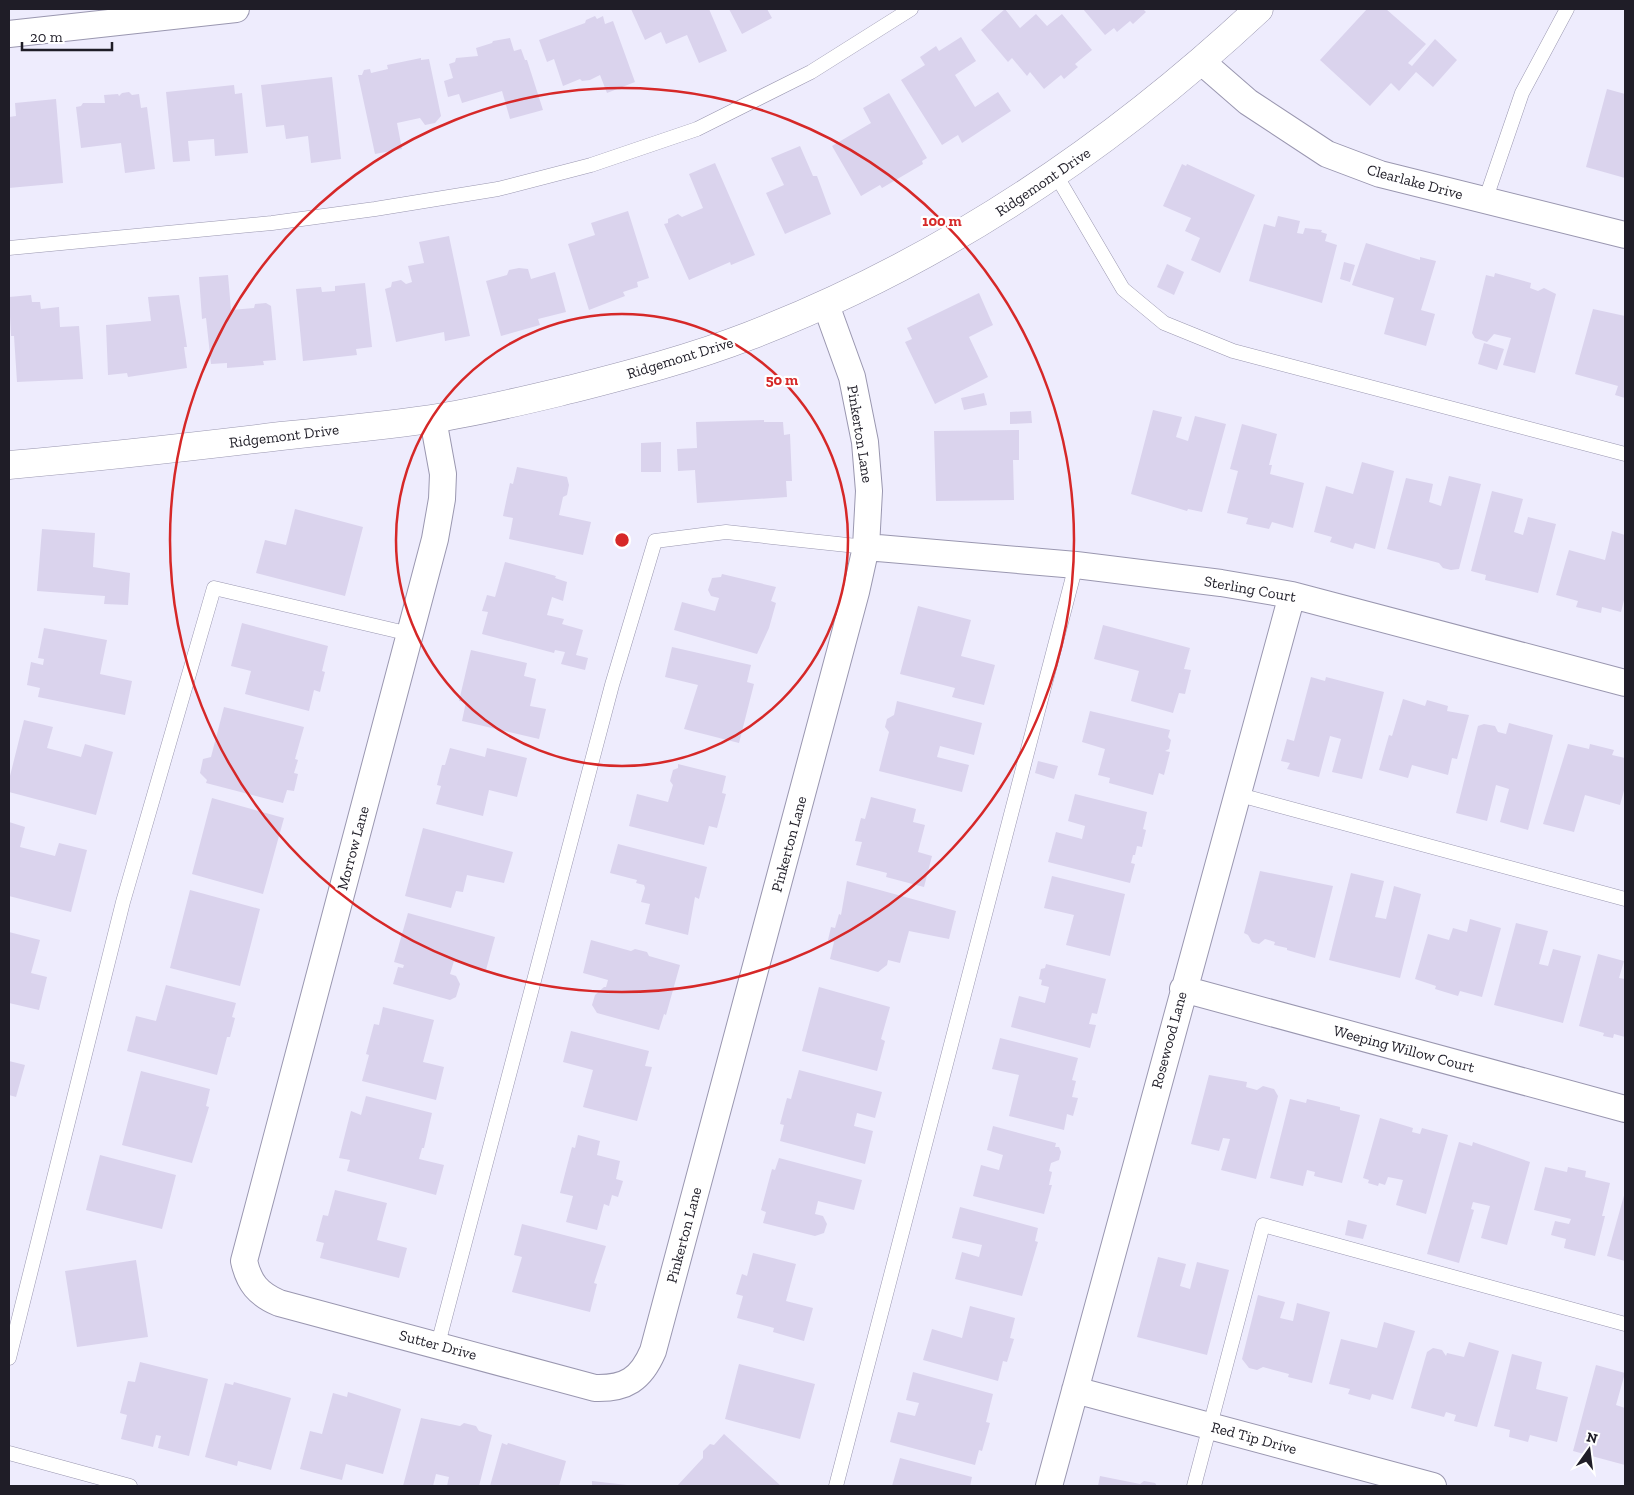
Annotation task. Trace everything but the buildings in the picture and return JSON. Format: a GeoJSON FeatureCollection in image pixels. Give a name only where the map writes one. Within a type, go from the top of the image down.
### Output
{"type":"FeatureCollection","features":[{"type":"Feature","properties":{"kind":"street"},"geometry":{"type":"LineString","coordinates":[[9,34],[236,9]]}},
{"type":"Feature","properties":{"kind":"street","name":"Ridgemont Drive"},"geometry":{"type":"LineString","coordinates":[[9,465],[97,458],[433,419],[537,397],[640,372],[746,337],[826,305],[1005,209],[1056,175],[1202,62],[1259,9]]}},
{"type":"Feature","properties":{"kind":"street","name":"Clearlake Drive"},"geometry":{"type":"LineString","coordinates":[[1202,62],[1248,102],[1327,154],[1380,174],[1625,235]]}},
{"type":"Feature","properties":{"kind":"street","name":"Pinkerton Lane"},"geometry":{"type":"LineString","coordinates":[[638,1376],[648,1365],[654,1351],[866,547],[869,492],[865,442],[852,377],[826,305]]}},
{"type":"Feature","properties":{"kind":"street","name":"Morrow Lane"},"geometry":{"type":"LineString","coordinates":[[247,1275],[244,1261],[247,1247],[435,539],[442,499],[443,474],[433,419]]}},
{"type":"Feature","properties":{"kind":"street","name":"Sterling Court"},"geometry":{"type":"LineString","coordinates":[[866,547],[1076,565],[1221,583],[1292,595],[1625,683]]}},
{"type":"Feature","properties":{"kind":"street","name":"Rosewood Lane"},"geometry":{"type":"LineString","coordinates":[[1049,1486],[1236,794],[1292,595]]}},
{"type":"Feature","properties":{"kind":"street","name":"Weeping Willow Court"},"geometry":{"type":"LineString","coordinates":[[1183,989],[1625,1109]]}},
{"type":"Feature","properties":{"kind":"street","name":"Sutter Drive"},"geometry":{"type":"LineString","coordinates":[[247,1275],[254,1288],[266,1297],[279,1303],[438,1344],[595,1388],[611,1388],[625,1384],[638,1376]]}},
{"type":"Feature","properties":{"kind":"street","name":"Red Tip Drive"},"geometry":{"type":"LineString","coordinates":[[1075,1390],[1433,1486]]}},
{"type":"Feature","properties":{"kind":"lane"},"geometry":{"type":"LineString","coordinates":[[9,248],[272,223],[498,189],[582,167],[697,129],[810,72],[911,9]]}},
{"type":"Feature","properties":{"kind":"lane"},"geometry":{"type":"LineString","coordinates":[[1485,201],[1522,93],[1567,9]]}},
{"type":"Feature","properties":{"kind":"lane"},"geometry":{"type":"LineString","coordinates":[[1056,175],[1123,289],[1164,323],[1233,351],[1625,454]]}},
{"type":"Feature","properties":{"kind":"lane"},"geometry":{"type":"LineString","coordinates":[[438,1344],[610,695],[655,541],[726,532],[866,547]]}},
{"type":"Feature","properties":{"kind":"lane"},"geometry":{"type":"LineString","coordinates":[[836,1486],[1076,565]]}},
{"type":"Feature","properties":{"kind":"lane"},"geometry":{"type":"LineString","coordinates":[[9,1358],[123,902],[214,588],[410,634]]}},
{"type":"Feature","properties":{"kind":"lane"},"geometry":{"type":"LineString","coordinates":[[1236,794],[1625,899]]}},
{"type":"Feature","properties":{"kind":"lane"},"geometry":{"type":"LineString","coordinates":[[1194,1486],[1263,1224],[1625,1324]]}},
{"type":"Feature","properties":{"kind":"lane"},"geometry":{"type":"LineString","coordinates":[[9,1453],[130,1486]]}}]}
